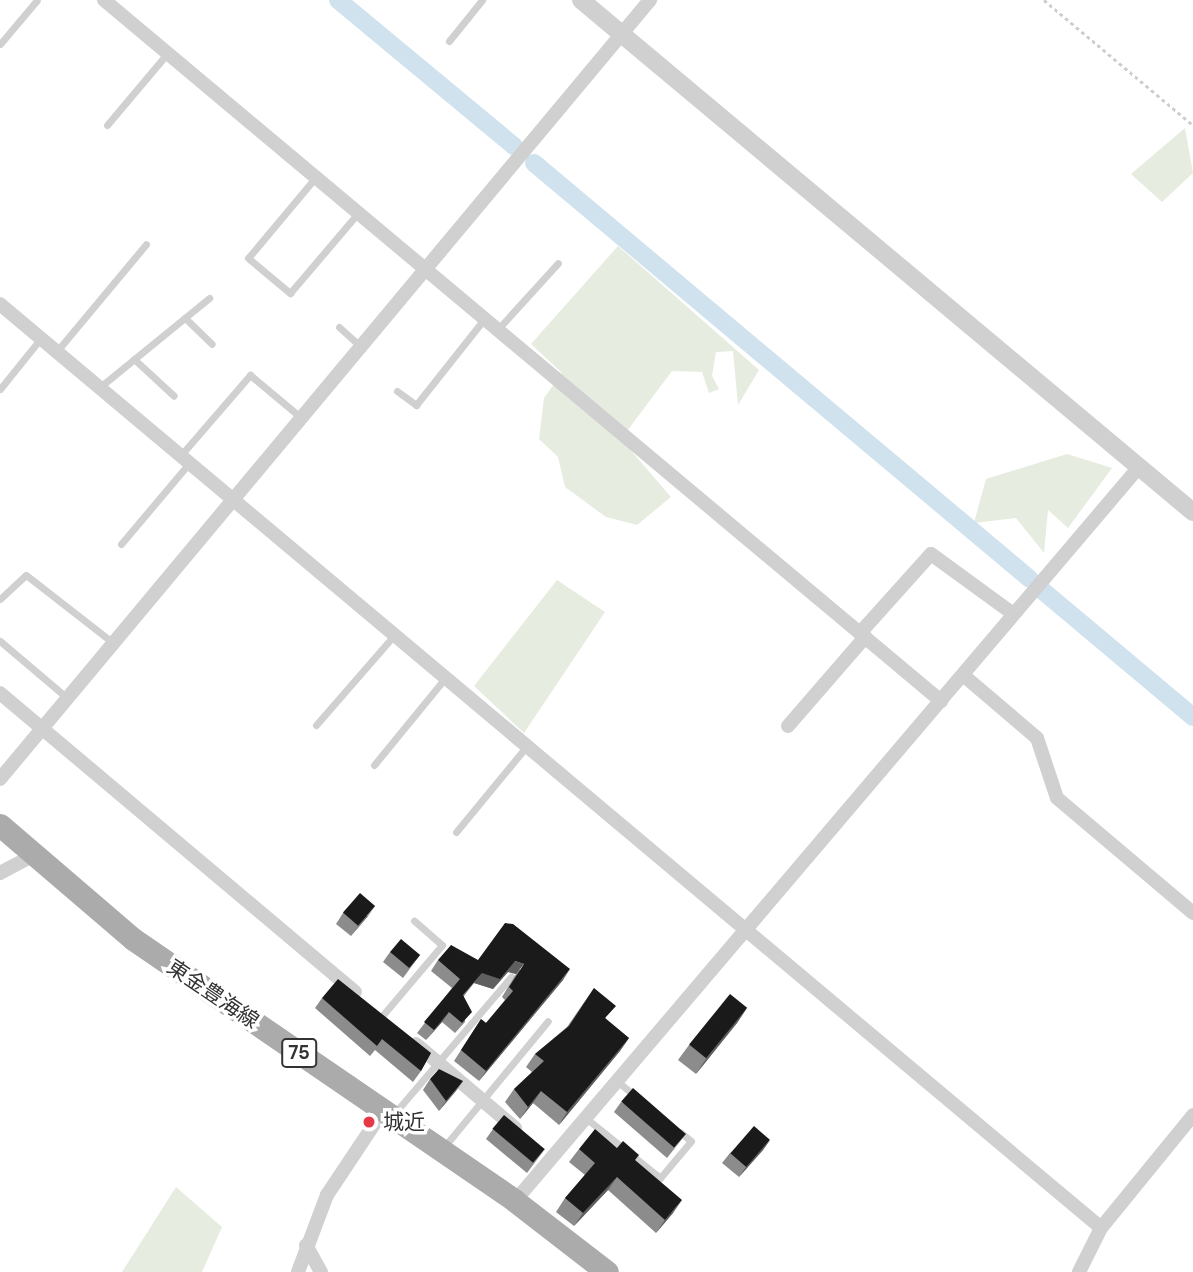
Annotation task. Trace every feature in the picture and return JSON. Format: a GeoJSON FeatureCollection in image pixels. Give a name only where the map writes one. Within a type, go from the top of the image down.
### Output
{"type":"FeatureCollection","features":[{"type":"Feature","properties":{"kind":"main road","name":"東金豊海線"},"geometry":{"type":"LineString","coordinates":[[0,825],[32,856],[133,939],[515,1201],[607,1272]]}},
{"type":"Feature","properties":{"kind":"street"},"geometry":{"type":"LineString","coordinates":[[104,0],[166,55],[424,267],[941,701]]}},
{"type":"Feature","properties":{"kind":"street"},"geometry":{"type":"LineString","coordinates":[[581,0],[1193,512]]}},
{"type":"Feature","properties":{"kind":"street"},"geometry":{"type":"LineString","coordinates":[[0,779],[231,497],[650,0]]}},
{"type":"Feature","properties":{"kind":"street"},"geometry":{"type":"LineString","coordinates":[[0,304],[1101,1228]]}},
{"type":"Feature","properties":{"kind":"street"},"geometry":{"type":"LineString","coordinates":[[515,1201],[553,1160],[963,675],[1012,613],[1139,467]]}},
{"type":"Feature","properties":{"kind":"street"},"geometry":{"type":"LineString","coordinates":[[788,726],[932,554],[1012,613]]}},
{"type":"Feature","properties":{"kind":"street"},"geometry":{"type":"LineString","coordinates":[[963,675],[1037,738],[1056,798],[1193,912]]}},
{"type":"Feature","properties":{"kind":"street"},"geometry":{"type":"LineString","coordinates":[[0,693],[553,1160]]}},
{"type":"Feature","properties":{"kind":"street"},"geometry":{"type":"LineString","coordinates":[[0,873],[32,856]]}},
{"type":"Feature","properties":{"kind":"street"},"geometry":{"type":"LineString","coordinates":[[298,1272],[327,1195],[387,1114]]}},
{"type":"Feature","properties":{"kind":"street"},"geometry":{"type":"LineString","coordinates":[[1079,1272],[1101,1228],[1193,1115]]}},
{"type":"Feature","properties":{"kind":"street"},"geometry":{"type":"LineString","coordinates":[[306,1245],[321,1272]]}},
{"type":"Feature","properties":{"kind":"lane"},"geometry":{"type":"LineString","coordinates":[[0,44],[37,0]]}},
{"type":"Feature","properties":{"kind":"lane"},"geometry":{"type":"LineString","coordinates":[[449,41],[482,0]]}},
{"type":"Feature","properties":{"kind":"lane"},"geometry":{"type":"LineString","coordinates":[[107,125],[166,55]]}},
{"type":"Feature","properties":{"kind":"lane"},"geometry":{"type":"LineString","coordinates":[[315,178],[248,258],[290,293],[358,213]]}},
{"type":"Feature","properties":{"kind":"lane"},"geometry":{"type":"LineString","coordinates":[[57,351],[146,244]]}},
{"type":"Feature","properties":{"kind":"lane"},"geometry":{"type":"LineString","coordinates":[[498,329],[558,263]]}},
{"type":"Feature","properties":{"kind":"lane"},"geometry":{"type":"LineString","coordinates":[[100,387],[209,298]]}},
{"type":"Feature","properties":{"kind":"lane"},"geometry":{"type":"LineString","coordinates":[[185,318],[212,344]]}},
{"type":"Feature","properties":{"kind":"lane"},"geometry":{"type":"LineString","coordinates":[[397,391],[416,405],[485,318]]}},
{"type":"Feature","properties":{"kind":"lane"},"geometry":{"type":"LineString","coordinates":[[339,327],[359,345]]}},
{"type":"Feature","properties":{"kind":"lane"},"geometry":{"type":"LineString","coordinates":[[0,389],[41,338]]}},
{"type":"Feature","properties":{"kind":"lane"},"geometry":{"type":"LineString","coordinates":[[134,359],[174,396]]}},
{"type":"Feature","properties":{"kind":"lane"},"geometry":{"type":"LineString","coordinates":[[121,544],[250,375],[299,416]]}},
{"type":"Feature","properties":{"kind":"lane"},"geometry":{"type":"LineString","coordinates":[[0,599],[26,575],[111,642]]}},
{"type":"Feature","properties":{"kind":"lane"},"geometry":{"type":"LineString","coordinates":[[316,725],[395,634]]}},
{"type":"Feature","properties":{"kind":"lane"},"geometry":{"type":"LineString","coordinates":[[0,641],[66,697]]}},
{"type":"Feature","properties":{"kind":"lane"},"geometry":{"type":"LineString","coordinates":[[374,765],[446,677]]}},
{"type":"Feature","properties":{"kind":"lane"},"geometry":{"type":"LineString","coordinates":[[456,832],[528,745]]}},
{"type":"Feature","properties":{"kind":"lane"},"geometry":{"type":"LineString","coordinates":[[391,1023],[442,945],[414,921]]}},
{"type":"Feature","properties":{"kind":"lane"},"geometry":{"type":"LineString","coordinates":[[387,1114],[438,1063],[511,977]]}},
{"type":"Feature","properties":{"kind":"lane"},"geometry":{"type":"LineString","coordinates":[[441,1151],[548,1021]]}},
{"type":"Feature","properties":{"kind":"lane"},"geometry":{"type":"LineString","coordinates":[[618,1082],[649,1107]]}},
{"type":"Feature","properties":{"kind":"lane"},"geometry":{"type":"LineString","coordinates":[[587,1119],[660,1178],[691,1141],[670,1124]]}},
{"type":"Feature","properties":{"kind":"path"},"geometry":{"type":"LineString","coordinates":[[1044,0],[1193,125]]}},
{"type":"Feature","properties":{"kind":"shaded area"},"geometry":{"type":"Polygon","coordinates":[[[1185,128],[1193,173],[1162,202],[1131,174],[1185,128]]]}},
{"type":"Feature","properties":{"kind":"shaded area"},"geometry":{"type":"Polygon","coordinates":[[[618,246],[759,370],[738,405],[733,351],[716,352],[712,376],[719,389],[709,393],[702,372],[672,371],[621,439],[671,497],[637,525],[606,517],[565,487],[558,457],[539,439],[544,398],[562,373],[531,344],[618,246]]]}},
{"type":"Feature","properties":{"kind":"shaded area"},"geometry":{"type":"Polygon","coordinates":[[[1067,454],[1112,468],[1068,528],[1048,510],[1044,553],[1016,518],[974,523],[986,479],[1067,454]]]}},
{"type":"Feature","properties":{"kind":"shaded area"},"geometry":{"type":"Polygon","coordinates":[[[557,580],[605,612],[524,733],[474,686],[557,580]]]}},
{"type":"Feature","properties":{"kind":"shaded area"},"geometry":{"type":"Polygon","coordinates":[[[176,1187],[222,1227],[202,1272],[122,1272],[176,1187]]]}},
{"type":"Feature","properties":{"kind":"building"},"geometry":{"type":"Polygon","coordinates":[[[360,893],[375,906],[358,926],[343,913],[360,893]]]}},
{"type":"Feature","properties":{"kind":"building"},"geometry":{"type":"Polygon","coordinates":[[[505,923],[513,924],[570,969],[486,1071],[461,1050],[481,1019],[486,1023],[513,991],[509,987],[524,964],[515,961],[500,979],[482,973],[463,995],[472,1012],[462,1023],[449,1012],[434,1030],[424,1022],[460,979],[438,960],[451,945],[478,960],[505,923]]]}},
{"type":"Feature","properties":{"kind":"building"},"geometry":{"type":"Polygon","coordinates":[[[401,939],[420,955],[409,968],[390,952],[401,939]]]}},
{"type":"Feature","properties":{"kind":"building"},"geometry":{"type":"Polygon","coordinates":[[[338,979],[431,1053],[421,1071],[382,1039],[377,1046],[322,998],[338,979]]]}},
{"type":"Feature","properties":{"kind":"building"},"geometry":{"type":"Polygon","coordinates":[[[594,988],[616,1006],[605,1018],[629,1038],[567,1112],[541,1091],[528,1107],[514,1089],[544,1061],[535,1054],[569,1026],[594,988]]]}},
{"type":"Feature","properties":{"kind":"building"},"geometry":{"type":"Polygon","coordinates":[[[730,994],[747,1008],[706,1058],[689,1045],[730,994]]]}},
{"type":"Feature","properties":{"kind":"building"},"geometry":{"type":"Polygon","coordinates":[[[439,1069],[463,1081],[446,1101],[430,1079],[439,1069]]]}},
{"type":"Feature","properties":{"kind":"building"},"geometry":{"type":"Polygon","coordinates":[[[633,1088],[686,1134],[674,1148],[621,1102],[633,1088]]]}},
{"type":"Feature","properties":{"kind":"building"},"geometry":{"type":"Polygon","coordinates":[[[504,1115],[545,1149],[533,1163],[492,1129],[504,1115]]]}},
{"type":"Feature","properties":{"kind":"building"},"geometry":{"type":"Polygon","coordinates":[[[754,1126],[770,1140],[746,1167],[730,1153],[754,1126]]]}},
{"type":"Feature","properties":{"kind":"building"},"geometry":{"type":"Polygon","coordinates":[[[595,1129],[617,1148],[623,1141],[639,1155],[635,1160],[682,1200],[665,1220],[617,1177],[583,1213],[565,1198],[595,1163],[579,1149],[595,1129]]]}},
{"type":"Feature","properties":{"kind":"waterway"},"geometry":{"type":"LineString","coordinates":[[338,0],[514,146]]}},
{"type":"Feature","properties":{"kind":"waterway"},"geometry":{"type":"LineString","coordinates":[[534,163],[1030,579]]}},
{"type":"Feature","properties":{"kind":"waterway"},"geometry":{"type":"LineString","coordinates":[[1043,591],[1193,717]]}},
{"type":"Feature","properties":{"kind":"place","name":"城近"},"geometry":{"type":"Point","coordinates":[369,1122]}}]}
